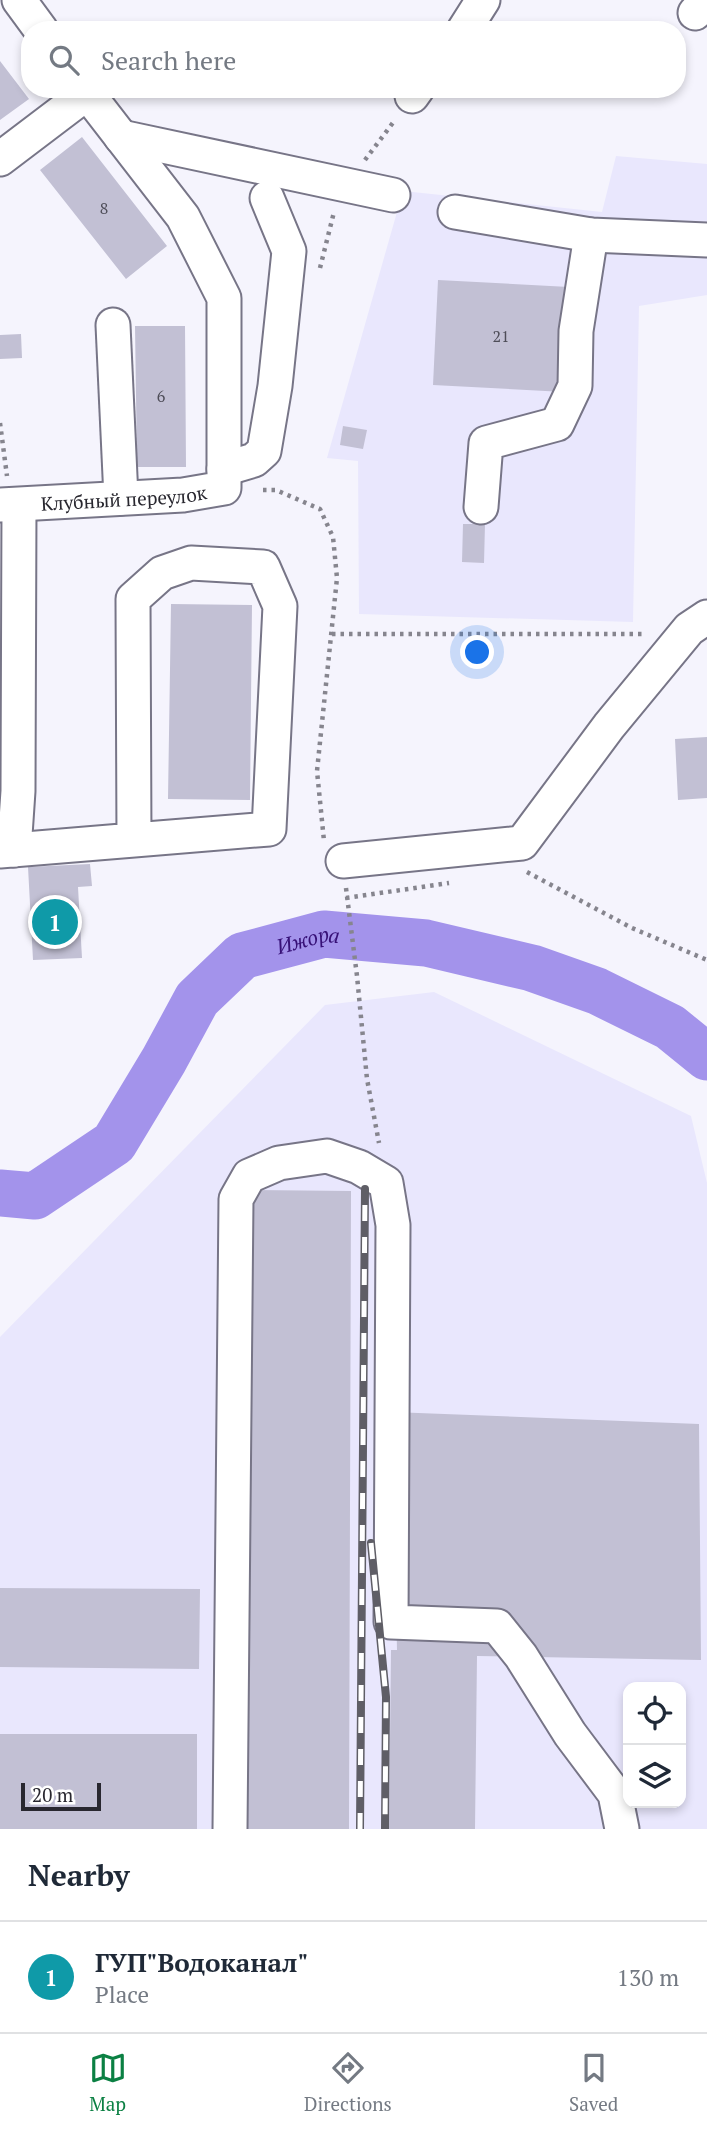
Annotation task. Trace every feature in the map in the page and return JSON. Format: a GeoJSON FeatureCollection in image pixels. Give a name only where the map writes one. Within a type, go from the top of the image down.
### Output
{"type":"FeatureCollection","features":[{"type":"Feature","properties":{"kind":"street"},"geometry":{"type":"LineString","coordinates":[[19,0],[34,21]]}},
{"type":"Feature","properties":{"kind":"street"},"geometry":{"type":"LineString","coordinates":[[470,21],[483,0]]}},
{"type":"Feature","properties":{"kind":"street"},"geometry":{"type":"LineString","coordinates":[[0,159],[77,98]]}},
{"type":"Feature","properties":{"kind":"street","name":"Клубный переулок"},"geometry":{"type":"LineString","coordinates":[[10,505],[183,495],[224,488],[224,298],[183,217],[91,98]]}},
{"type":"Feature","properties":{"kind":"street"},"geometry":{"type":"LineString","coordinates":[[121,137],[393,195]]}},
{"type":"Feature","properties":{"kind":"street"},"geometry":{"type":"LineString","coordinates":[[223,469],[254,460],[264,451],[275,386],[289,251],[267,198]]}},
{"type":"Feature","properties":{"kind":"street"},"geometry":{"type":"LineString","coordinates":[[455,212],[590,235],[707,240]]}},
{"type":"Feature","properties":{"kind":"street"},"geometry":{"type":"LineString","coordinates":[[481,507],[486,443],[557,424],[575,386],[576,331],[590,235]]}},
{"type":"Feature","properties":{"kind":"street"},"geometry":{"type":"LineString","coordinates":[[113,325],[121,498]]}},
{"type":"Feature","properties":{"kind":"street"},"geometry":{"type":"LineString","coordinates":[[10,505],[8,720],[18,791],[7,850],[134,840],[269,829],[280,606],[263,567],[191,563],[162,573],[133,599],[134,840]]}},
{"type":"Feature","properties":{"kind":"street"},"geometry":{"type":"LineString","coordinates":[[343,861],[522,842],[609,726],[698,623]]}},
{"type":"Feature","properties":{"kind":"street"},"geometry":{"type":"LineString","coordinates":[[230,1829],[236,1199],[249,1176],[279,1163],[327,1156],[359,1167],[386,1183],[393,1225],[391,1622],[497,1626],[521,1656],[570,1734],[615,1794],[622,1829]]}},
{"type":"Feature","properties":{"kind":"path"},"geometry":{"type":"LineString","coordinates":[[0,424],[10,505]]}},
{"type":"Feature","properties":{"kind":"path"},"geometry":{"type":"LineString","coordinates":[[276,490],[320,509],[333,537],[337,578],[317,771],[326,857],[343,861]]}},
{"type":"Feature","properties":{"kind":"path"},"geometry":{"type":"LineString","coordinates":[[331,634],[654,634],[698,623]]}},
{"type":"Feature","properties":{"kind":"path"},"geometry":{"type":"LineString","coordinates":[[516,873],[529,872],[632,928],[707,960]]}},
{"type":"Feature","properties":{"kind":"path"},"geometry":{"type":"LineString","coordinates":[[386,1183],[367,1079],[346,898],[451,883]]}},
{"type":"Feature","properties":{"kind":"shaded area"},"geometry":{"type":"Polygon","coordinates":[[[616,156],[707,164],[707,295],[639,306],[633,622],[359,614],[358,461],[327,458],[403,191],[602,212],[616,156]]]}},
{"type":"Feature","properties":{"kind":"shaded area"},"geometry":{"type":"Polygon","coordinates":[[[434,992],[691,1116],[707,1183],[707,1829],[0,1829],[0,1337],[325,1005],[434,992]]]}},
{"type":"Feature","properties":{"kind":"building"},"geometry":{"type":"Polygon","coordinates":[[[0,61],[21,89],[21,98],[29,99],[0,120],[0,61]]]}},
{"type":"Feature","properties":{"kind":"building"},"geometry":{"type":"Polygon","coordinates":[[[82,137],[167,246],[126,279],[40,170],[82,137]]]}},
{"type":"Feature","properties":{"kind":"building"},"geometry":{"type":"Polygon","coordinates":[[[438,280],[569,287],[564,392],[433,385],[438,280]]]}},
{"type":"Feature","properties":{"kind":"building"},"geometry":{"type":"Polygon","coordinates":[[[135,326],[185,326],[186,467],[137,467],[135,326]]]}},
{"type":"Feature","properties":{"kind":"building"},"geometry":{"type":"Polygon","coordinates":[[[21,334],[22,358],[0,359],[0,335],[21,334]]]}},
{"type":"Feature","properties":{"kind":"building"},"geometry":{"type":"Polygon","coordinates":[[[343,426],[367,430],[363,449],[340,445],[343,426]]]}},
{"type":"Feature","properties":{"kind":"building"},"geometry":{"type":"Polygon","coordinates":[[[463,524],[485,524],[484,563],[462,562],[463,524]]]}},
{"type":"Feature","properties":{"kind":"building"},"geometry":{"type":"Polygon","coordinates":[[[171,604],[252,605],[250,800],[168,799],[171,604]]]}},
{"type":"Feature","properties":{"kind":"building"},"geometry":{"type":"Polygon","coordinates":[[[707,737],[707,798],[678,800],[675,739],[707,737]]]}},
{"type":"Feature","properties":{"kind":"building"},"geometry":{"type":"Polygon","coordinates":[[[90,864],[92,886],[78,887],[82,958],[33,960],[28,867],[90,864]]]}},
{"type":"Feature","properties":{"kind":"building"},"geometry":{"type":"Polygon","coordinates":[[[246,1190],[351,1191],[349,1829],[244,1829],[246,1190]]]}},
{"type":"Feature","properties":{"kind":"building"},"geometry":{"type":"Polygon","coordinates":[[[392,1412],[699,1424],[701,1660],[477,1656],[475,1829],[389,1829],[391,1650],[397,1650],[392,1412]]]}},
{"type":"Feature","properties":{"kind":"building"},"geometry":{"type":"Polygon","coordinates":[[[0,1588],[200,1589],[199,1669],[0,1667],[0,1588]]]}},
{"type":"Feature","properties":{"kind":"building"},"geometry":{"type":"Polygon","coordinates":[[[0,1734],[197,1734],[197,1829],[0,1829],[0,1734]]]}},
{"type":"Feature","properties":{"kind":"waterway","name":"Ижора"},"geometry":{"type":"LineString","coordinates":[[0,1193],[35,1196],[114,1143],[197,999],[242,956],[324,934],[426,943],[532,968],[597,991],[670,1027],[707,1057]]}},
{"type":"Feature","properties":{"kind":"railway"},"geometry":{"type":"LineString","coordinates":[[360,1829],[365,1189]]}},
{"type":"Feature","properties":{"kind":"railway"},"geometry":{"type":"LineString","coordinates":[[371,1543],[386,1697],[385,1829]]}},
{"type":"Feature","properties":{"kind":"place","name":"ГУП\"Водоканал\""},"geometry":{"type":"Point","coordinates":[55,922]}}]}
